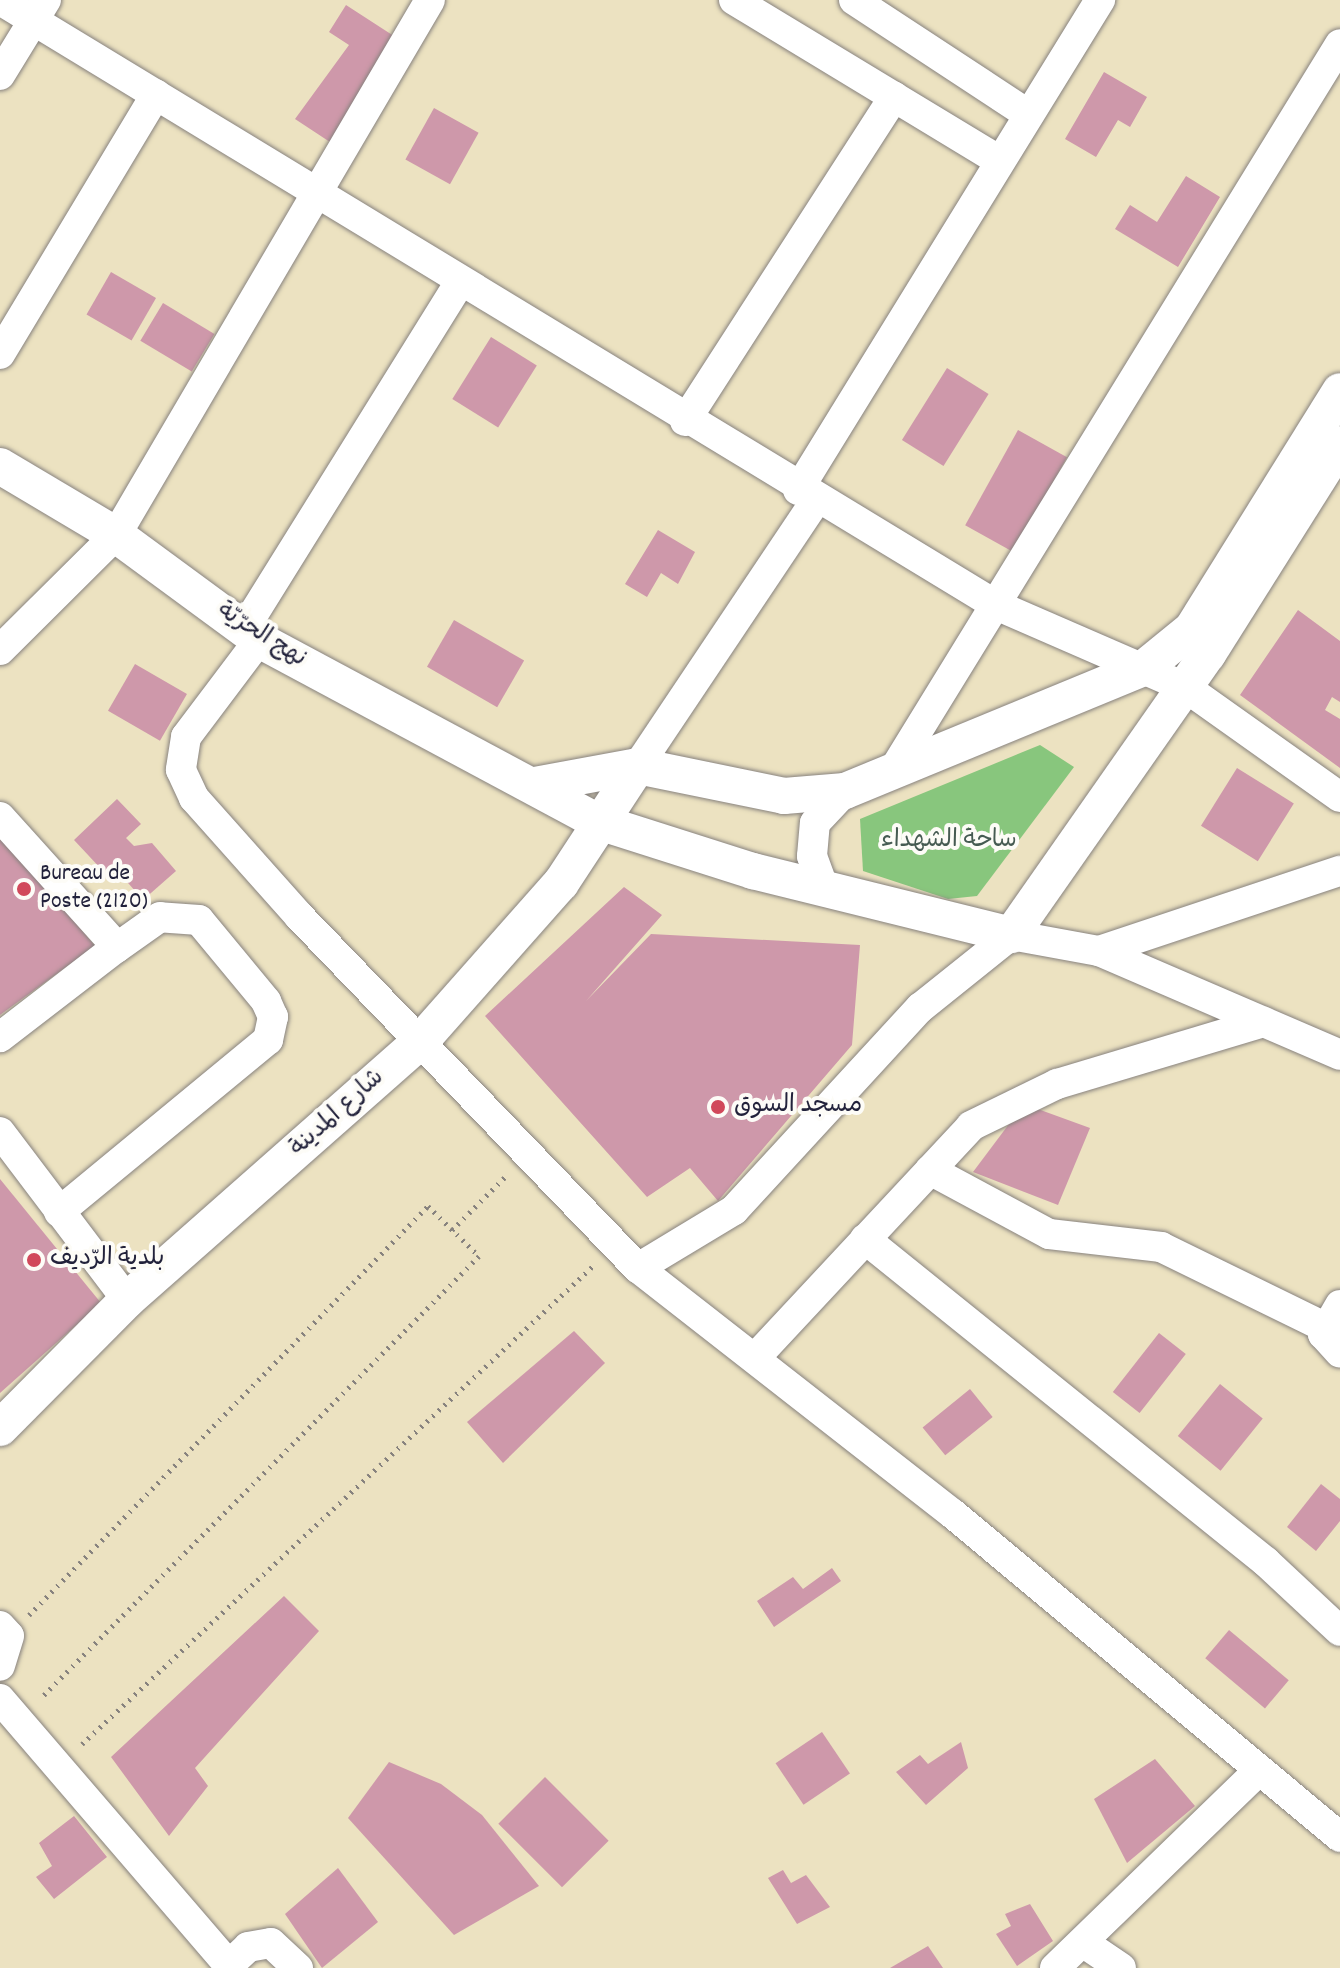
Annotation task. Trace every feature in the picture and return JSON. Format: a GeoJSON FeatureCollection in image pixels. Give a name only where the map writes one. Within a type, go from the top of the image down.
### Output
{"type":"FeatureCollection","features":[{"type":"Feature","properties":{"kind":"street"},"geometry":{"type":"LineString","coordinates":[[0,0],[40,10],[156,94],[315,194],[685,421],[996,605],[1185,687],[1340,797]]}},
{"type":"Feature","properties":{"kind":"street"},"geometry":{"type":"LineString","coordinates":[[3,640],[116,535],[430,0]]}},
{"type":"Feature","properties":{"kind":"street"},"geometry":{"type":"LineString","coordinates":[[854,0],[1029,115]]}},
{"type":"Feature","properties":{"kind":"street"},"geometry":{"type":"LineString","coordinates":[[638,766],[807,494],[1000,161],[1100,0]]}},
{"type":"Feature","properties":{"kind":"street"},"geometry":{"type":"LineString","coordinates":[[740,1],[1000,161]]}},
{"type":"Feature","properties":{"kind":"street"},"geometry":{"type":"LineString","coordinates":[[0,75],[40,10]]}},
{"type":"Feature","properties":{"kind":"street"},"geometry":{"type":"LineString","coordinates":[[893,771],[1340,44]]}},
{"type":"Feature","properties":{"kind":"street"},"geometry":{"type":"LineString","coordinates":[[0,354],[156,94]]}},
{"type":"Feature","properties":{"kind":"street"},"geometry":{"type":"LineString","coordinates":[[685,421],[894,97]]}},
{"type":"Feature","properties":{"kind":"street"},"geometry":{"type":"LineString","coordinates":[[460,282],[252,635],[186,737],[184,783],[299,916],[645,1273],[1130,1657],[1340,1837]]}},
{"type":"Feature","properties":{"kind":"street"},"geometry":{"type":"LineString","coordinates":[[535,785],[638,766],[784,796],[845,791],[1144,668],[1192,629],[1340,391]]}},
{"type":"Feature","properties":{"kind":"street"},"geometry":{"type":"LineString","coordinates":[[645,1273],[734,1210],[920,1008],[1011,935],[1185,687],[1340,444]]}},
{"type":"Feature","properties":{"kind":"street","name":"نهج الحرّيّة"},"geometry":{"type":"LineString","coordinates":[[0,466],[116,535],[252,635],[535,785],[596,821],[824,889],[1011,935]]}},
{"type":"Feature","properties":{"kind":"street","name":"شارع المدينة"},"geometry":{"type":"LineString","coordinates":[[0,1428],[127,1300],[421,1041],[561,883],[596,821],[638,766]]}},
{"type":"Feature","properties":{"kind":"street"},"geometry":{"type":"LineString","coordinates":[[824,889],[812,856],[815,823],[845,791]]}},
{"type":"Feature","properties":{"kind":"street"},"geometry":{"type":"LineString","coordinates":[[0,817],[115,949]]}},
{"type":"Feature","properties":{"kind":"street"},"geometry":{"type":"LineString","coordinates":[[1099,951],[1340,871]]}},
{"type":"Feature","properties":{"kind":"street"},"geometry":{"type":"LineString","coordinates":[[0,1037],[160,917],[199,920],[266,1001],[273,1017],[268,1040],[59,1212]]}},
{"type":"Feature","properties":{"kind":"street"},"geometry":{"type":"LineString","coordinates":[[1011,935],[1099,951],[1340,1055]]}},
{"type":"Feature","properties":{"kind":"street"},"geometry":{"type":"LineString","coordinates":[[746,1351],[865,1239],[971,1126],[1033,1095],[1252,1016]]}},
{"type":"Feature","properties":{"kind":"street"},"geometry":{"type":"LineString","coordinates":[[0,1132],[127,1300]]}},
{"type":"Feature","properties":{"kind":"street"},"geometry":{"type":"LineString","coordinates":[[930,1170],[1049,1234],[1161,1247],[1332,1316],[1325,1342],[1340,1353]]}},
{"type":"Feature","properties":{"kind":"street"},"geometry":{"type":"LineString","coordinates":[[865,1239],[1266,1562],[1340,1631]]}},
{"type":"Feature","properties":{"kind":"street"},"geometry":{"type":"LineString","coordinates":[[0,1666],[4,1631]]}},
{"type":"Feature","properties":{"kind":"street"},"geometry":{"type":"LineString","coordinates":[[9,1710],[54,1769],[225,1963],[259,1943],[282,1949],[298,1968]]}},
{"type":"Feature","properties":{"kind":"street"},"geometry":{"type":"LineString","coordinates":[[1055,1968],[1087,1945],[1259,1770]]}},
{"type":"Feature","properties":{"kind":"street"},"geometry":{"type":"LineString","coordinates":[[1087,1945],[1121,1968]]}},
{"type":"Feature","properties":{"kind":"path"},"geometry":{"type":"LineString","coordinates":[[452,1230],[529,1153]]}},
{"type":"Feature","properties":{"kind":"path"},"geometry":{"type":"LineString","coordinates":[[4,1631],[428,1206],[479,1256],[9,1710]]}},
{"type":"Feature","properties":{"kind":"path"},"geometry":{"type":"LineString","coordinates":[[54,1769],[617,1243]]}},
{"type":"Feature","properties":{"kind":"green space","name":"ساحة الشهداء"},"geometry":{"type":"Polygon","coordinates":[[[1040,745],[1074,767],[977,896],[948,899],[863,871],[860,819],[1040,745]]]}},
{"type":"Feature","properties":{"kind":"building"},"geometry":{"type":"Polygon","coordinates":[[[346,5],[400,40],[336,146],[295,119],[349,45],[329,32],[346,5]]]}},
{"type":"Feature","properties":{"kind":"building"},"geometry":{"type":"Polygon","coordinates":[[[1104,72],[1147,97],[1130,127],[1118,120],[1096,157],[1065,139],[1104,72]]]}},
{"type":"Feature","properties":{"kind":"building"},"geometry":{"type":"Polygon","coordinates":[[[434,108],[479,133],[450,184],[405,160],[434,108]]]}},
{"type":"Feature","properties":{"kind":"building"},"geometry":{"type":"Polygon","coordinates":[[[1186,176],[1220,197],[1178,267],[1115,229],[1130,205],[1157,222],[1186,176]]]}},
{"type":"Feature","properties":{"kind":"building"},"geometry":{"type":"Polygon","coordinates":[[[111,272],[156,298],[132,340],[86,314],[111,272]]]}},
{"type":"Feature","properties":{"kind":"building"},"geometry":{"type":"Polygon","coordinates":[[[163,303],[214,334],[192,372],[140,341],[163,303]]]}},
{"type":"Feature","properties":{"kind":"building"},"geometry":{"type":"Polygon","coordinates":[[[491,337],[537,366],[498,428],[452,399],[491,337]]]}},
{"type":"Feature","properties":{"kind":"building"},"geometry":{"type":"Polygon","coordinates":[[[947,368],[989,394],[944,466],[902,440],[947,368]]]}},
{"type":"Feature","properties":{"kind":"building"},"geometry":{"type":"Polygon","coordinates":[[[1018,430],[1067,457],[1014,552],[965,525],[1018,430]]]}},
{"type":"Feature","properties":{"kind":"building"},"geometry":{"type":"Polygon","coordinates":[[[658,530],[695,552],[678,584],[661,573],[647,597],[625,584],[658,530]]]}},
{"type":"Feature","properties":{"kind":"building"},"geometry":{"type":"Polygon","coordinates":[[[1298,610],[1340,641],[1340,702],[1332,697],[1325,710],[1340,719],[1340,768],[1240,695],[1298,610]]]}},
{"type":"Feature","properties":{"kind":"building"},"geometry":{"type":"Polygon","coordinates":[[[454,620],[524,660],[497,707],[427,667],[454,620]]]}},
{"type":"Feature","properties":{"kind":"building"},"geometry":{"type":"Polygon","coordinates":[[[135,664],[187,694],[160,741],[108,711],[135,664]]]}},
{"type":"Feature","properties":{"kind":"building"},"geometry":{"type":"Polygon","coordinates":[[[1237,768],[1294,804],[1258,861],[1201,826],[1237,768]]]}},
{"type":"Feature","properties":{"kind":"building"},"geometry":{"type":"Polygon","coordinates":[[[117,799],[141,824],[126,838],[134,846],[152,843],[176,871],[143,900],[114,867],[103,871],[74,840],[117,799]]]}},
{"type":"Feature","properties":{"kind":"building","name":"Bureau de Poste (2120)"},"geometry":{"type":"Polygon","coordinates":[[[0,832],[95,946],[0,1015],[0,832]]]}},
{"type":"Feature","properties":{"kind":"building","name":"مسجد السوق"},"geometry":{"type":"Polygon","coordinates":[[[624,887],[662,915],[586,1001],[651,934],[860,945],[852,1045],[718,1201],[690,1168],[647,1197],[485,1016],[624,887]]]}},
{"type":"Feature","properties":{"kind":"building"},"geometry":{"type":"Polygon","coordinates":[[[1024,1104],[1090,1128],[1058,1205],[973,1172],[1024,1104]]]}},
{"type":"Feature","properties":{"kind":"building","name":"بلدية الرّديف"},"geometry":{"type":"Polygon","coordinates":[[[0,1179],[101,1303],[0,1393],[0,1179]]]}},
{"type":"Feature","properties":{"kind":"building"},"geometry":{"type":"Polygon","coordinates":[[[574,1331],[605,1363],[503,1463],[467,1422],[574,1331]]]}},
{"type":"Feature","properties":{"kind":"building"},"geometry":{"type":"Polygon","coordinates":[[[1159,1333],[1186,1354],[1140,1413],[1113,1392],[1159,1333]]]}},
{"type":"Feature","properties":{"kind":"building"},"geometry":{"type":"Polygon","coordinates":[[[1220,1384],[1263,1419],[1221,1471],[1178,1436],[1220,1384]]]}},
{"type":"Feature","properties":{"kind":"building"},"geometry":{"type":"Polygon","coordinates":[[[970,1389],[993,1417],[945,1455],[923,1427],[970,1389]]]}},
{"type":"Feature","properties":{"kind":"building"},"geometry":{"type":"Polygon","coordinates":[[[1321,1484],[1340,1499],[1340,1521],[1316,1551],[1287,1527],[1321,1484]]]}},
{"type":"Feature","properties":{"kind":"building"},"geometry":{"type":"Polygon","coordinates":[[[832,1568],[841,1581],[774,1627],[757,1601],[793,1577],[803,1589],[832,1568]]]}},
{"type":"Feature","properties":{"kind":"building"},"geometry":{"type":"Polygon","coordinates":[[[284,1596],[319,1631],[195,1768],[208,1786],[169,1836],[111,1757],[284,1596]]]}},
{"type":"Feature","properties":{"kind":"building"},"geometry":{"type":"Polygon","coordinates":[[[1229,1630],[1289,1680],[1265,1708],[1205,1658],[1229,1630]]]}},
{"type":"Feature","properties":{"kind":"building"},"geometry":{"type":"Polygon","coordinates":[[[822,1732],[850,1773],[804,1805],[776,1763],[822,1732]]]}},
{"type":"Feature","properties":{"kind":"building"},"geometry":{"type":"Polygon","coordinates":[[[961,1742],[968,1768],[926,1805],[896,1772],[920,1755],[928,1764],[961,1742]]]}},
{"type":"Feature","properties":{"kind":"building"},"geometry":{"type":"Polygon","coordinates":[[[1155,1759],[1195,1806],[1127,1863],[1094,1799],[1155,1759]]]}},
{"type":"Feature","properties":{"kind":"building"},"geometry":{"type":"Polygon","coordinates":[[[389,1762],[441,1784],[482,1815],[539,1886],[454,1935],[348,1818],[389,1762]]]}},
{"type":"Feature","properties":{"kind":"building"},"geometry":{"type":"Polygon","coordinates":[[[545,1777],[609,1841],[562,1887],[498,1824],[545,1777]]]}},
{"type":"Feature","properties":{"kind":"building"},"geometry":{"type":"Polygon","coordinates":[[[74,1816],[107,1857],[54,1899],[36,1877],[52,1866],[39,1843],[74,1816]]]}},
{"type":"Feature","properties":{"kind":"building"},"geometry":{"type":"Polygon","coordinates":[[[338,1868],[378,1922],[322,1968],[285,1914],[338,1868]]]}},
{"type":"Feature","properties":{"kind":"building"},"geometry":{"type":"Polygon","coordinates":[[[783,1870],[791,1883],[806,1875],[830,1907],[797,1924],[768,1878],[783,1870]]]}},
{"type":"Feature","properties":{"kind":"building"},"geometry":{"type":"Polygon","coordinates":[[[1030,1904],[1053,1941],[1017,1966],[996,1934],[1011,1926],[1005,1914],[1030,1904]]]}},
{"type":"Feature","properties":{"kind":"building"},"geometry":{"type":"Polygon","coordinates":[[[928,1946],[943,1968],[890,1968],[928,1946]]]}},
{"type":"Feature","properties":{"kind":"place","name":"Bureau de Poste (2120)"},"geometry":{"type":"Point","coordinates":[24,889]}},
{"type":"Feature","properties":{"kind":"place","name":"مسجد السوق"},"geometry":{"type":"Point","coordinates":[718,1107]}},
{"type":"Feature","properties":{"kind":"place","name":"بلدية الرّديف"},"geometry":{"type":"Point","coordinates":[34,1260]}}]}
